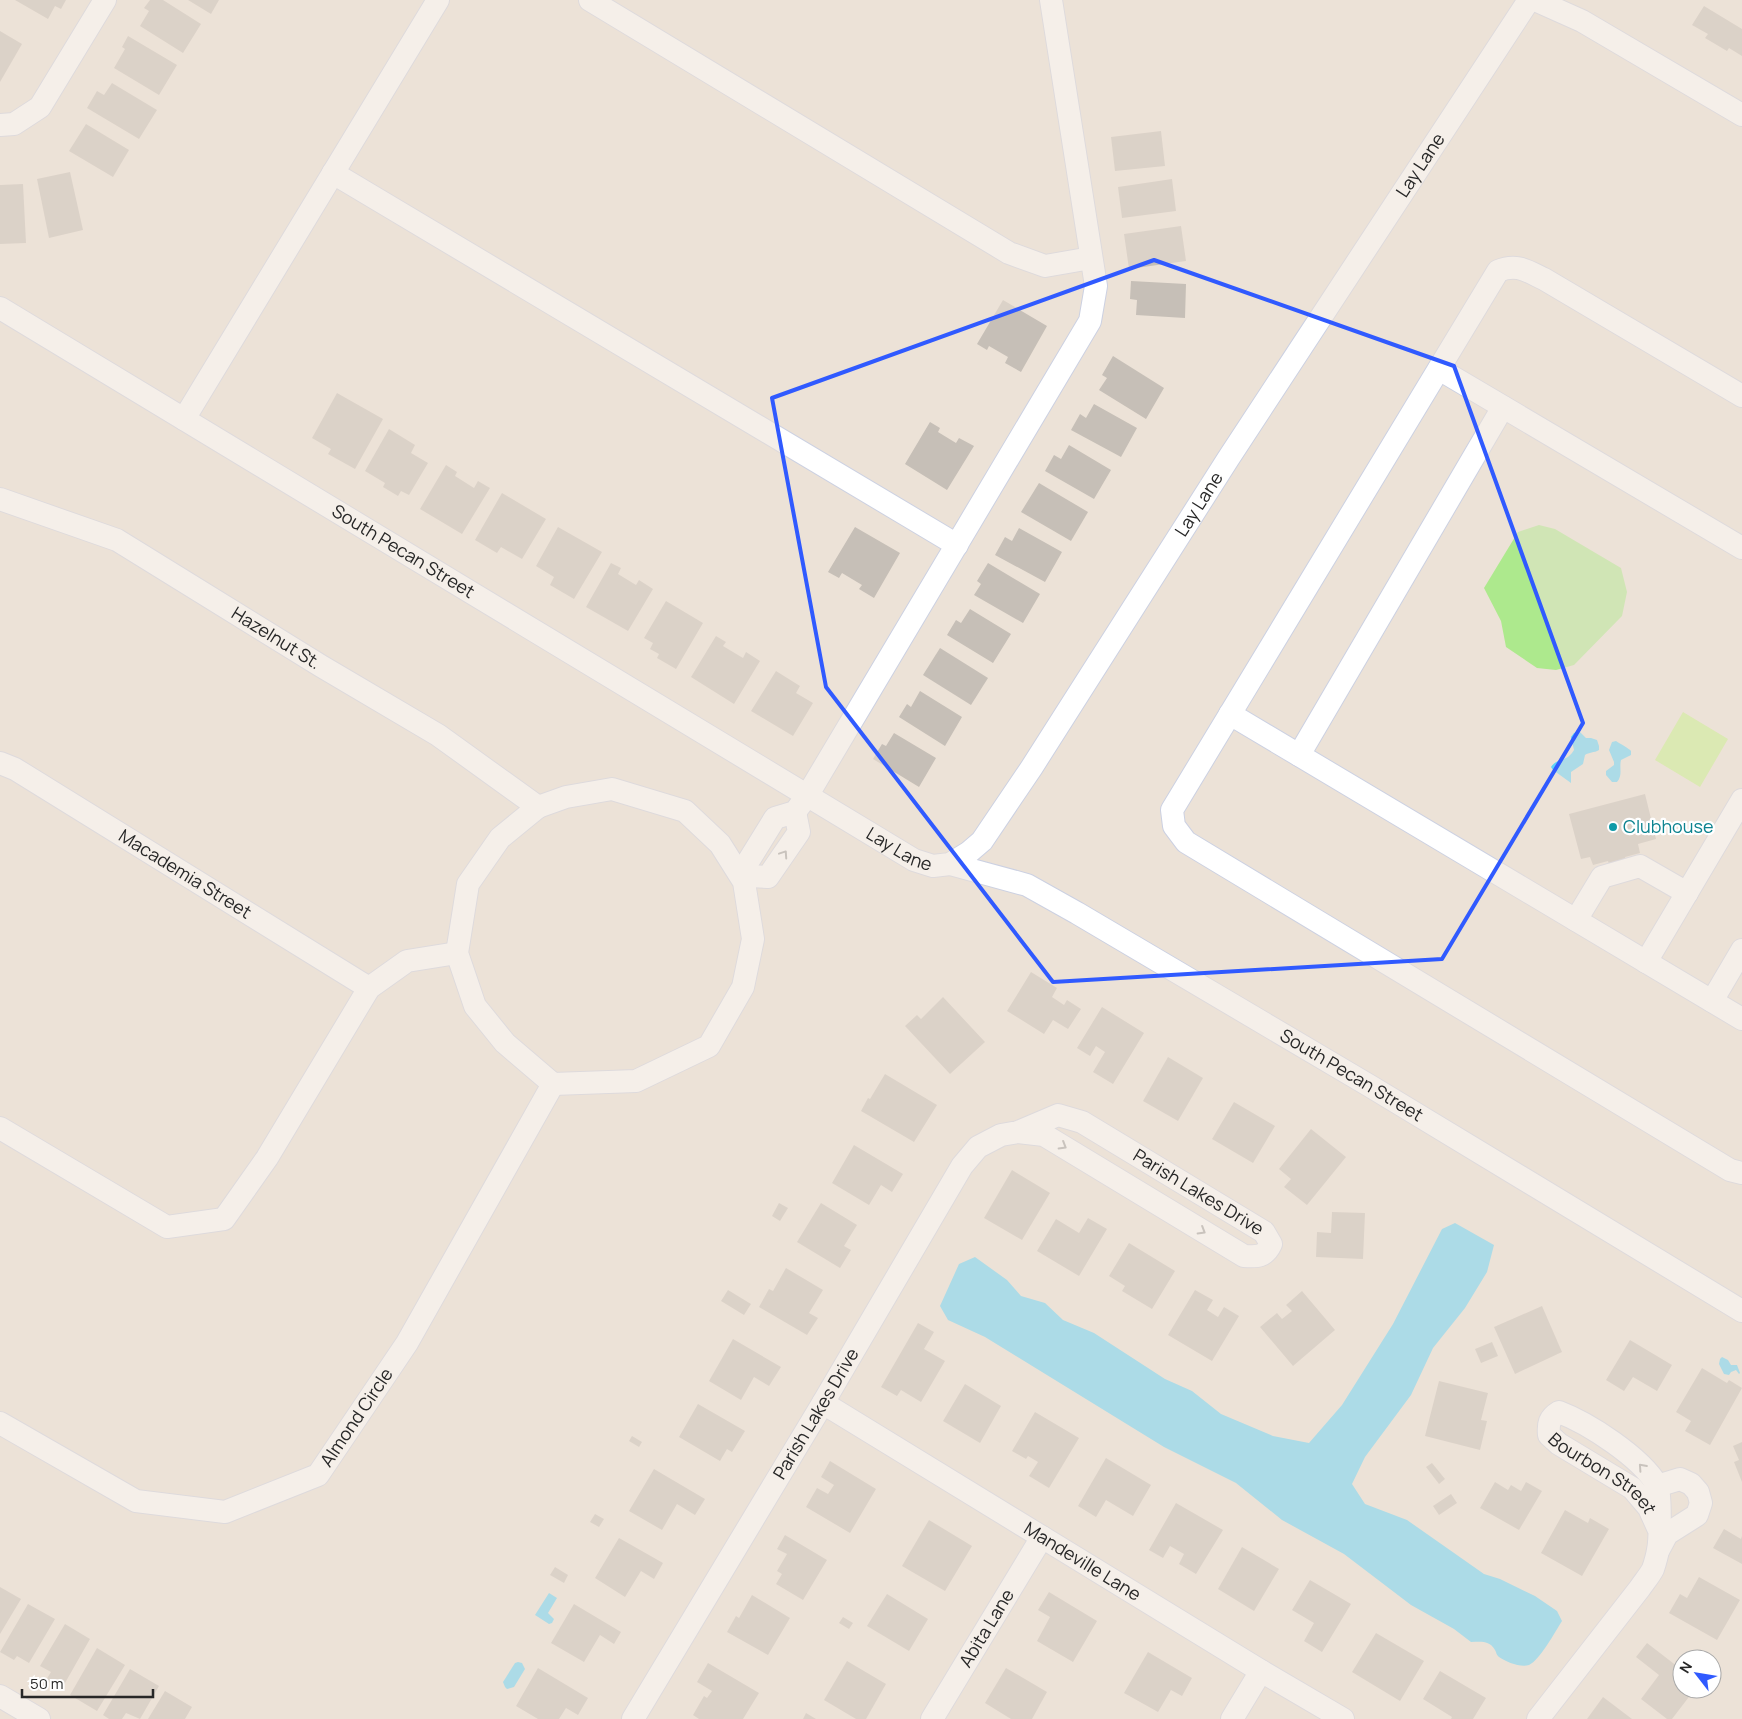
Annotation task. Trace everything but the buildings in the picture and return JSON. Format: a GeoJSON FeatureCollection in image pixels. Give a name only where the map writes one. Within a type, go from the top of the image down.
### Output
{"type":"FeatureCollection","features":[{"type":"Feature","properties":{"kind":"street"},"geometry":{"type":"LineString","coordinates":[[0,125],[14,124],[40,107],[104,0]]}},
{"type":"Feature","properties":{"kind":"street"},"geometry":{"type":"LineString","coordinates":[[184,420],[438,0]]}},
{"type":"Feature","properties":{"kind":"street"},"geometry":{"type":"LineString","coordinates":[[590,0],[1009,253],[1045,266],[1091,258]]}},
{"type":"Feature","properties":{"kind":"street"},"geometry":{"type":"LineString","coordinates":[[746,879],[720,844],[685,811],[612,789],[566,797],[538,808],[500,838],[468,884],[457,953],[475,1006],[505,1043],[554,1084],[636,1081],[709,1046],[743,987],[753,939],[746,865],[775,818],[801,804],[1090,321],[1096,286],[1051,0]]}},
{"type":"Feature","properties":{"kind":"street","name":"Lay Lane"},"geometry":{"type":"LineString","coordinates":[[801,804],[914,860],[933,866],[950,864],[968,853],[982,841],[1032,767],[1223,467],[1529,0]]}},
{"type":"Feature","properties":{"kind":"street"},"geometry":{"type":"LineString","coordinates":[[1535,0],[1582,21],[1742,115]]}},
{"type":"Feature","properties":{"kind":"street"},"geometry":{"type":"LineString","coordinates":[[333,173],[957,545]]}},
{"type":"Feature","properties":{"kind":"street"},"geometry":{"type":"LineString","coordinates":[[1742,396],[1544,280],[1520,268],[1508,267],[1498,271],[1172,810],[1174,826],[1186,842],[1730,1170],[1742,1173]]}},
{"type":"Feature","properties":{"kind":"street","name":"South Pecan Street"},"geometry":{"type":"LineString","coordinates":[[0,308],[184,420],[801,804]]}},
{"type":"Feature","properties":{"kind":"street"},"geometry":{"type":"LineString","coordinates":[[1439,368],[1742,548]]}},
{"type":"Feature","properties":{"kind":"street"},"geometry":{"type":"LineString","coordinates":[[1299,755],[1504,406]]}},
{"type":"Feature","properties":{"kind":"street","name":"Hazelnut St."},"geometry":{"type":"LineString","coordinates":[[0,499],[116,540],[321,666],[438,735],[538,808]]}},
{"type":"Feature","properties":{"kind":"street"},"geometry":{"type":"LineString","coordinates":[[1230,714],[1742,1019]]}},
{"type":"Feature","properties":{"kind":"street","name":"Macademia Street"},"geometry":{"type":"LineString","coordinates":[[0,763],[23,774],[368,988]]}},
{"type":"Feature","properties":{"kind":"street"},"geometry":{"type":"LineString","coordinates":[[1646,962],[1742,800]]}},
{"type":"Feature","properties":{"kind":"street","name":"South Pecan Street"},"geometry":{"type":"LineString","coordinates":[[950,864],[1028,885],[1370,1086],[1742,1312]]}},
{"type":"Feature","properties":{"kind":"street"},"geometry":{"type":"LineString","coordinates":[[1576,920],[1602,877],[1640,866],[1687,893]]}},
{"type":"Feature","properties":{"kind":"street"},"geometry":{"type":"LineString","coordinates":[[1712,1001],[1742,950]]}},
{"type":"Feature","properties":{"kind":"street"},"geometry":{"type":"LineString","coordinates":[[0,1128],[167,1227],[224,1219],[267,1158],[368,988],[407,961],[457,953]]}},
{"type":"Feature","properties":{"kind":"street","name":"Almond Circle"},"geometry":{"type":"LineString","coordinates":[[0,1423],[136,1502],[225,1512],[318,1474],[407,1343],[554,1084]]}},
{"type":"Feature","properties":{"kind":"street","name":"Parish Lakes Drive"},"geometry":{"type":"LineString","coordinates":[[633,1719],[823,1403],[962,1166],[978,1147],[1000,1135],[1018,1132],[1058,1115],[1082,1122],[1264,1232],[1271,1244],[1268,1252],[1258,1257],[1244,1256],[1044,1135],[1018,1132]]}},
{"type":"Feature","properties":{"kind":"street","name":"Mandeville Lane"},"geometry":{"type":"LineString","coordinates":[[823,1403],[1342,1719]]}},
{"type":"Feature","properties":{"kind":"street","name":"Bourbon Street"},"geometry":{"type":"LineString","coordinates":[[1538,1719],[1653,1569],[1658,1538],[1659,1497],[1657,1486],[1642,1467],[1626,1451],[1572,1417],[1559,1412],[1552,1417],[1548,1425],[1549,1435],[1559,1444],[1632,1488],[1649,1508],[1658,1538]]}},
{"type":"Feature","properties":{"kind":"street"},"geometry":{"type":"LineString","coordinates":[[1657,1486],[1680,1479],[1691,1484],[1698,1492],[1701,1503],[1697,1515],[1658,1538]]}},
{"type":"Feature","properties":{"kind":"street","name":"Abita Lane"},"geometry":{"type":"LineString","coordinates":[[932,1719],[1042,1537]]}},
{"type":"Feature","properties":{"kind":"street"},"geometry":{"type":"LineString","coordinates":[[1232,1719],[1261,1671]]}},
{"type":"Feature","properties":{"kind":"street"},"geometry":{"type":"LineString","coordinates":[[0,1696],[39,1719]]}},
{"type":"Feature","properties":{"kind":"highlighted area"},"geometry":{"type":"Polygon","coordinates":[[[1154,260],[1454,366],[1583,723],[1442,959],[1053,982],[826,687],[772,398],[1154,260]]]}},
{"type":"Feature","properties":{"kind":"green space"},"geometry":{"type":"Polygon","coordinates":[[[1539,525],[1555,529],[1621,568],[1627,592],[1622,616],[1574,665],[1556,670],[1537,668],[1506,647],[1501,621],[1484,588],[1518,532],[1539,525]]]}},
{"type":"Feature","properties":{"kind":"green space"},"geometry":{"type":"Polygon","coordinates":[[[1683,712],[1728,739],[1700,787],[1655,760],[1683,712]]]}},
{"type":"Feature","properties":{"kind":"water"},"geometry":{"type":"Polygon","coordinates":[[[1579,731],[1586,738],[1597,740],[1599,750],[1585,755],[1583,764],[1571,772],[1571,783],[1551,767],[1571,754],[1574,750],[1571,737],[1579,731]]]}},
{"type":"Feature","properties":{"kind":"water"},"geometry":{"type":"Polygon","coordinates":[[[1616,741],[1630,750],[1631,755],[1621,760],[1619,779],[1617,782],[1612,782],[1606,775],[1606,771],[1614,765],[1609,750],[1612,742],[1616,741]]]}},
{"type":"Feature","properties":{"kind":"water"},"geometry":{"type":"Polygon","coordinates":[[[1455,1223],[1494,1245],[1487,1272],[1465,1308],[1433,1348],[1411,1395],[1365,1457],[1352,1484],[1365,1504],[1407,1520],[1484,1574],[1500,1579],[1535,1596],[1557,1611],[1562,1621],[1538,1658],[1526,1666],[1502,1659],[1497,1655],[1493,1647],[1487,1643],[1471,1642],[1454,1629],[1411,1605],[1344,1554],[1282,1520],[1236,1483],[1164,1447],[985,1337],[948,1320],[940,1306],[959,1264],[975,1257],[1007,1280],[1021,1296],[1045,1303],[1063,1320],[1094,1333],[1165,1379],[1192,1391],[1221,1414],[1273,1436],[1309,1443],[1342,1405],[1393,1324],[1442,1229],[1455,1223]]]}},
{"type":"Feature","properties":{"kind":"water"},"geometry":{"type":"Polygon","coordinates":[[[1722,1357],[1728,1360],[1731,1365],[1737,1365],[1740,1373],[1736,1370],[1729,1375],[1724,1374],[1719,1364],[1722,1357]]]}},
{"type":"Feature","properties":{"kind":"water"},"geometry":{"type":"Polygon","coordinates":[[[549,1593],[557,1598],[548,1613],[554,1619],[549,1624],[535,1615],[549,1593]]]}},
{"type":"Feature","properties":{"kind":"water"},"geometry":{"type":"Polygon","coordinates":[[[515,1663],[522,1663],[525,1669],[514,1687],[507,1689],[503,1682],[515,1663]]]}},
{"type":"Feature","properties":{"kind":"place","name":"Clubhouse"},"geometry":{"type":"Point","coordinates":[1613,827]}}]}
